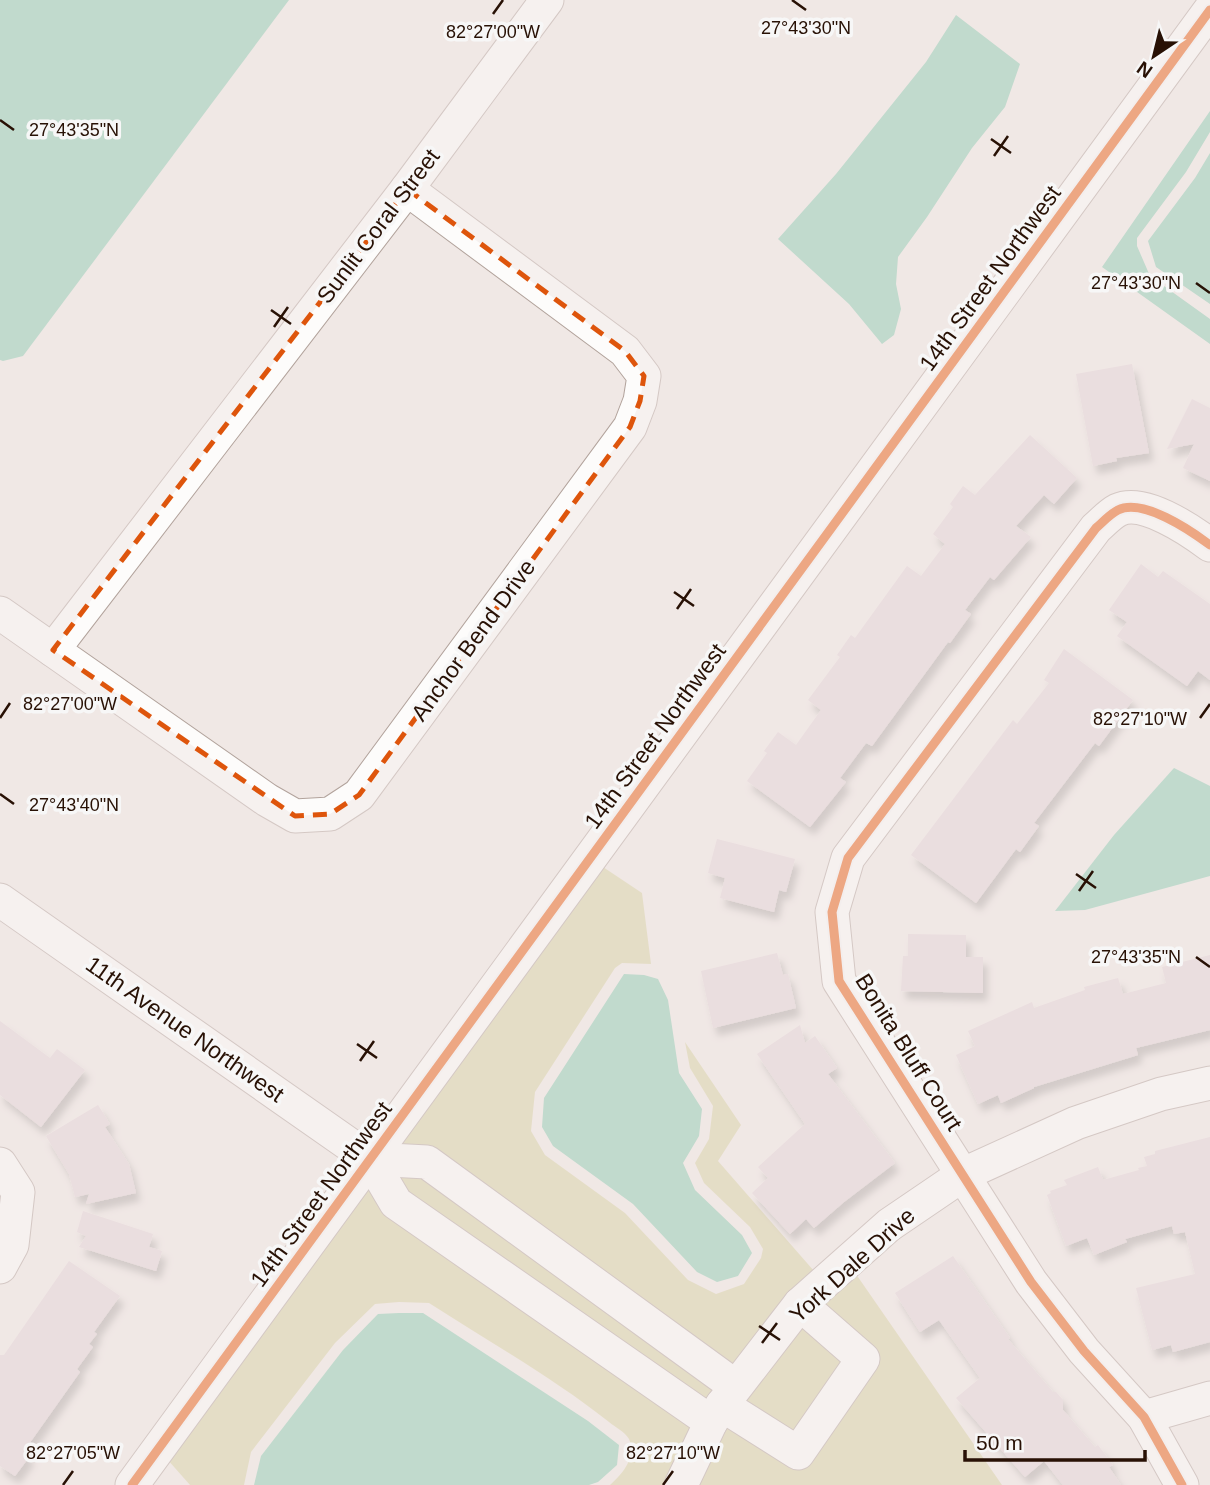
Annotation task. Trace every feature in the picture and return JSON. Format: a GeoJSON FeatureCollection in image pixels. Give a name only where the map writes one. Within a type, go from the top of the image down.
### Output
{"type":"FeatureCollection","features":[{"type":"Feature","properties":{"kind":"street","name":"Sunlit Coral Street"},"geometry":{"type":"LineString","coordinates":[[53,650],[407,189],[547,0]]}},
{"type":"Feature","properties":{"kind":"street","name":"14th Street Northwest"},"geometry":{"type":"LineString","coordinates":[[132,1485],[1210,10]]}},
{"type":"Feature","properties":{"kind":"street","name":"Anchor Bend Drive"},"geometry":{"type":"LineString","coordinates":[[0,613],[267,800],[295,816],[330,814],[359,795],[630,427],[640,401],[644,376],[625,351],[407,189]]}},
{"type":"Feature","properties":{"kind":"street","name":"Bonita Bluff Court"},"geometry":{"type":"LineString","coordinates":[[1182,1485],[1144,1417],[1084,1351],[1031,1282],[839,981],[832,912],[848,858],[1096,528],[1119,509],[1149,509],[1191,531],[1210,545]]}},
{"type":"Feature","properties":{"kind":"street","name":"11th Avenue Northwest"},"geometry":{"type":"LineString","coordinates":[[0,900],[370,1159],[396,1203],[723,1404]]}},
{"type":"Feature","properties":{"kind":"street","name":"York Dale Drive"},"geometry":{"type":"LineString","coordinates":[[681,1485],[723,1404],[800,1304],[889,1226],[964,1174],[1076,1123],[1161,1094],[1210,1083]]}},
{"type":"Feature","properties":{"kind":"street"},"geometry":{"type":"LineString","coordinates":[[370,1159],[427,1162],[723,1404],[797,1452],[863,1359],[800,1304]]}},
{"type":"Feature","properties":{"kind":"street"},"geometry":{"type":"LineString","coordinates":[[0,1164],[18,1192],[12,1245],[0,1268]]}},
{"type":"Feature","properties":{"kind":"street"},"geometry":{"type":"LineString","coordinates":[[1144,1417],[1210,1398]]}},
{"type":"Feature","properties":{"kind":"highlighted area"},"geometry":{"type":"Polygon","coordinates":[[[407,189],[625,351],[644,376],[640,401],[630,427],[359,795],[330,814],[295,816],[53,650],[407,189]]]}},
{"type":"Feature","properties":{"kind":"shaded area"},"geometry":{"type":"Polygon","coordinates":[[[0,0],[289,0],[23,356],[3,361],[0,360],[0,0]]]}},
{"type":"Feature","properties":{"kind":"shaded area"},"geometry":{"type":"Polygon","coordinates":[[[956,15],[1020,64],[1005,107],[972,148],[898,257],[896,284],[901,309],[894,335],[882,344],[849,304],[778,239],[836,174],[926,62],[956,15]]]}},
{"type":"Feature","properties":{"kind":"shaded area"},"geometry":{"type":"Polygon","coordinates":[[[1210,111],[1210,132],[1186,172],[1137,238],[1137,246],[1150,276],[1210,319],[1210,344],[1102,267],[1210,111]]]}},
{"type":"Feature","properties":{"kind":"shaded area"},"geometry":{"type":"Polygon","coordinates":[[[1210,153],[1210,304],[1156,267],[1148,241],[1195,178],[1210,153]]]}},
{"type":"Feature","properties":{"kind":"shaded area"},"geometry":{"type":"Polygon","coordinates":[[[1174,768],[1210,786],[1210,876],[1085,910],[1055,911],[1114,835],[1174,768]]]}},
{"type":"Feature","properties":{"kind":"shaded area"},"geometry":{"type":"Polygon","coordinates":[[[600,865],[642,893],[651,964],[622,963],[615,968],[535,1092],[531,1131],[545,1155],[625,1213],[688,1280],[716,1294],[744,1284],[761,1258],[763,1249],[750,1227],[704,1183],[695,1163],[709,1139],[713,1106],[690,1068],[685,1042],[741,1125],[718,1161],[821,1279],[849,1264],[1002,1485],[610,1485],[630,1459],[629,1439],[622,1432],[544,1375],[429,1303],[399,1302],[375,1304],[335,1343],[251,1452],[244,1485],[190,1485],[167,1459],[368,1182],[406,1193],[395,1174],[394,1146],[600,865]]]}},
{"type":"Feature","properties":{"kind":"shaded area"},"geometry":{"type":"Polygon","coordinates":[[[624,974],[658,979],[668,1000],[679,1073],[702,1109],[699,1136],[683,1163],[695,1190],[742,1235],[752,1253],[738,1276],[717,1282],[697,1272],[633,1204],[553,1146],[542,1127],[544,1098],[624,974]]]}},
{"type":"Feature","properties":{"kind":"shaded area"},"geometry":{"type":"Polygon","coordinates":[[[423,1313],[588,1421],[619,1445],[617,1465],[598,1482],[589,1485],[254,1485],[261,1456],[343,1350],[378,1314],[423,1313]]]}},
{"type":"Feature","properties":{"kind":"building"},"geometry":{"type":"Polygon","coordinates":[[[1132,364],[1149,453],[1116,458],[1117,461],[1093,466],[1076,374],[1132,364]]]}},
{"type":"Feature","properties":{"kind":"building"},"geometry":{"type":"Polygon","coordinates":[[[1192,399],[1210,408],[1210,481],[1183,468],[1194,444],[1167,449],[1192,399]]]}},
{"type":"Feature","properties":{"kind":"building"},"geometry":{"type":"Polygon","coordinates":[[[1030,435],[1077,478],[1054,504],[1044,495],[1016,526],[1031,537],[994,580],[990,577],[965,610],[971,614],[872,746],[866,743],[840,778],[846,782],[810,827],[747,781],[778,732],[796,745],[821,710],[808,700],[840,657],[837,655],[851,635],[855,638],[907,566],[921,576],[945,544],[933,534],[953,507],[950,504],[963,486],[975,495],[1030,435]]]}},
{"type":"Feature","properties":{"kind":"building"},"geometry":{"type":"Polygon","coordinates":[[[1141,564],[1158,577],[1163,571],[1210,604],[1210,680],[1198,671],[1187,686],[1117,636],[1127,622],[1109,610],[1141,564]]]}},
{"type":"Feature","properties":{"kind":"building"},"geometry":{"type":"Polygon","coordinates":[[[1064,649],[1133,700],[1099,746],[1095,743],[1034,823],[1039,826],[1020,852],[1016,849],[976,903],[911,855],[1013,720],[1017,724],[1049,683],[1044,680],[1064,649]]]}},
{"type":"Feature","properties":{"kind":"building"},"geometry":{"type":"Polygon","coordinates":[[[717,839],[795,859],[786,892],[779,890],[774,912],[720,898],[725,878],[708,873],[717,839]]]}},
{"type":"Feature","properties":{"kind":"building"},"geometry":{"type":"Polygon","coordinates":[[[908,934],[966,935],[966,957],[983,957],[983,993],[901,991],[903,956],[908,956],[908,934]]]}},
{"type":"Feature","properties":{"kind":"building"},"geometry":{"type":"Polygon","coordinates":[[[777,953],[783,975],[788,974],[796,1008],[713,1028],[701,971],[777,953]]]}},
{"type":"Feature","properties":{"kind":"building"},"geometry":{"type":"Polygon","coordinates":[[[1210,955],[1210,1030],[1136,1048],[1138,1055],[1034,1087],[1001,1103],[998,1095],[978,1104],[956,1055],[975,1046],[968,1031],[1032,1002],[1034,1008],[1085,990],[1084,987],[1118,978],[1123,994],[1166,983],[1162,967],[1210,955]]]}},
{"type":"Feature","properties":{"kind":"building"},"geometry":{"type":"Polygon","coordinates":[[[0,1021],[50,1058],[57,1049],[85,1070],[41,1127],[0,1095],[0,1021]]]}},
{"type":"Feature","properties":{"kind":"building"},"geometry":{"type":"Polygon","coordinates":[[[800,1025],[805,1043],[815,1036],[837,1068],[828,1074],[895,1163],[814,1228],[806,1219],[790,1234],[752,1193],[768,1178],[758,1167],[805,1124],[757,1054],[800,1025]]]}},
{"type":"Feature","properties":{"kind":"building"},"geometry":{"type":"Polygon","coordinates":[[[98,1105],[110,1124],[105,1127],[129,1164],[136,1193],[86,1204],[89,1194],[75,1197],[69,1174],[46,1136],[98,1105]]]}},
{"type":"Feature","properties":{"kind":"building"},"geometry":{"type":"Polygon","coordinates":[[[1210,1137],[1210,1342],[1173,1352],[1171,1345],[1152,1350],[1136,1288],[1195,1274],[1185,1232],[1174,1234],[1172,1226],[1125,1239],[1127,1242],[1094,1255],[1087,1238],[1066,1246],[1047,1195],[1050,1191],[1067,1185],[1064,1180],[1098,1167],[1103,1180],[1147,1166],[1144,1157],[1155,1154],[1155,1151],[1210,1137]]]}},
{"type":"Feature","properties":{"kind":"building"},"geometry":{"type":"Polygon","coordinates":[[[83,1211],[153,1234],[149,1247],[162,1251],[156,1271],[79,1247],[86,1236],[77,1232],[83,1211]]]}},
{"type":"Feature","properties":{"kind":"building"},"geometry":{"type":"Polygon","coordinates":[[[953,1256],[1010,1338],[1008,1339],[1063,1400],[1063,1410],[1095,1447],[1098,1445],[1113,1465],[1109,1467],[1121,1485],[1063,1485],[1044,1461],[1025,1477],[956,1398],[980,1378],[939,1320],[920,1332],[895,1293],[953,1256]]]}},
{"type":"Feature","properties":{"kind":"building"},"geometry":{"type":"Polygon","coordinates":[[[69,1261],[120,1296],[94,1332],[97,1334],[89,1344],[93,1347],[77,1369],[80,1372],[24,1451],[30,1456],[15,1476],[0,1466],[0,1355],[4,1355],[69,1261]]]}},
{"type":"Feature","properties":{"kind":"cycle path"},"geometry":{"type":"LineString","coordinates":[[132,1485],[1210,10]]}},
{"type":"Feature","properties":{"kind":"cycle path"},"geometry":{"type":"LineString","coordinates":[[1182,1485],[1144,1417],[1084,1351],[1031,1282],[839,981],[832,912],[848,858],[1096,528],[1118,510],[1140,508],[1166,517],[1210,545]]}}]}
